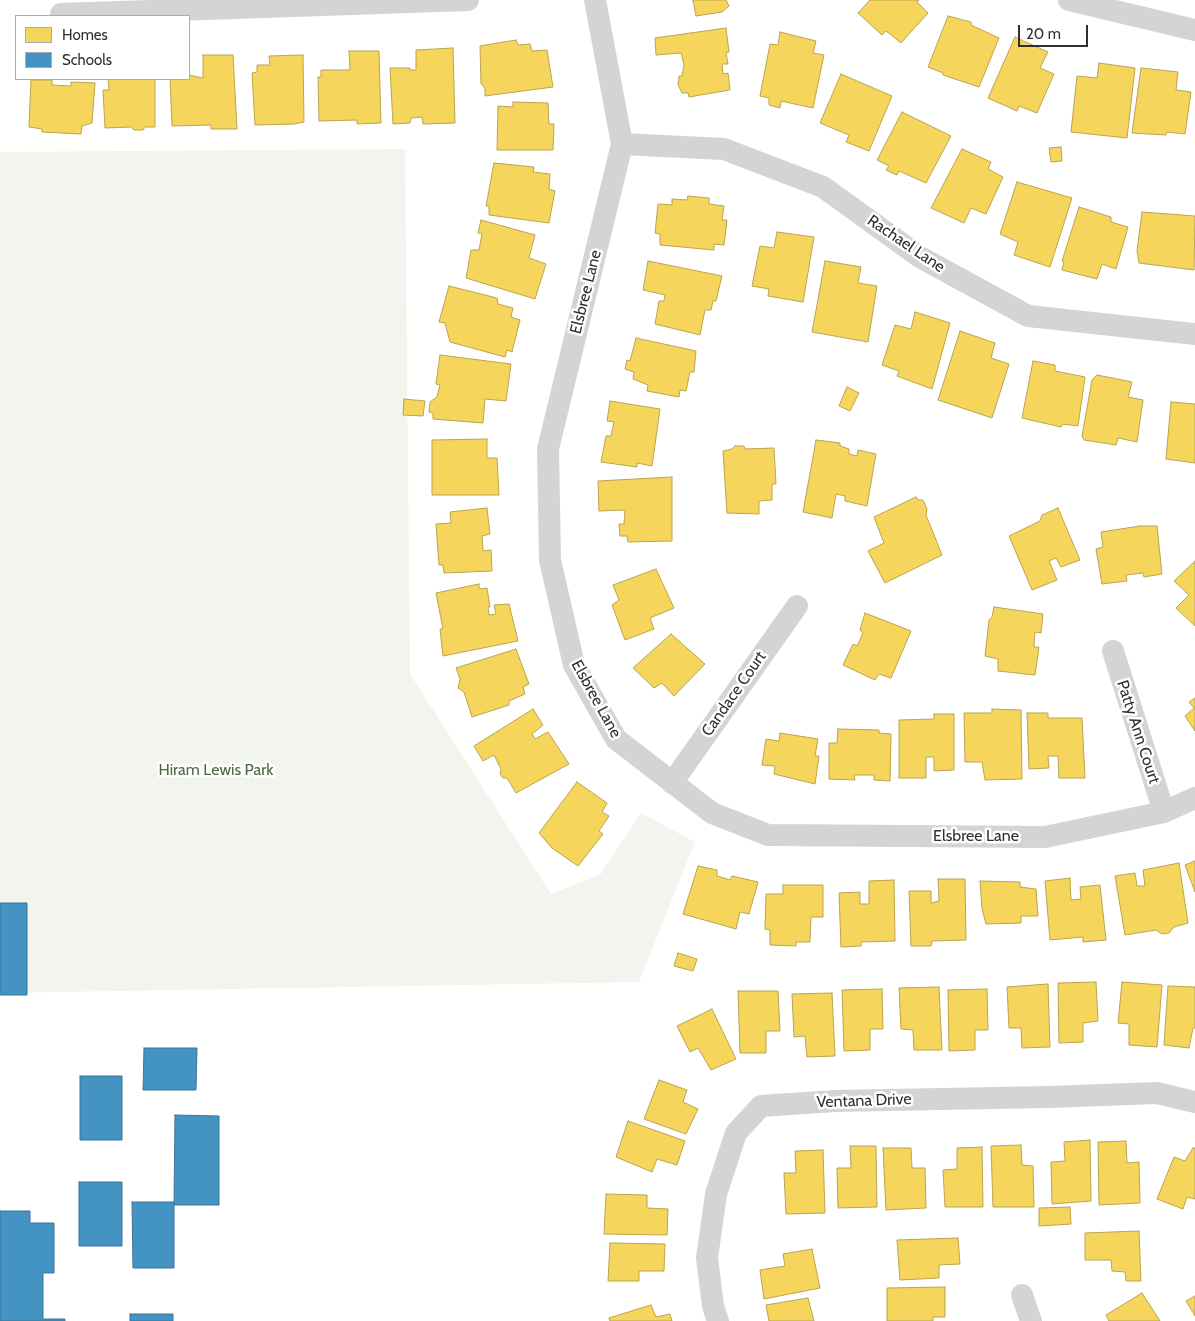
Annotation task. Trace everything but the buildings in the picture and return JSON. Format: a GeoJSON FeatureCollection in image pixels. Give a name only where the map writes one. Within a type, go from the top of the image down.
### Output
{"type":"FeatureCollection","features":[{"type":"Feature","properties":{"kind":"street"},"geometry":{"type":"LineString","coordinates":[[61,14],[468,0]]}},
{"type":"Feature","properties":{"kind":"street","name":"Elsbree Lane"},"geometry":{"type":"LineString","coordinates":[[595,0],[622,144],[548,449],[550,560],[574,665],[616,739],[712,813],[768,835],[1046,837],[1164,812],[1195,798]]}},
{"type":"Feature","properties":{"kind":"street"},"geometry":{"type":"LineString","coordinates":[[1069,0],[1195,30]]}},
{"type":"Feature","properties":{"kind":"street","name":"Rachael Lane"},"geometry":{"type":"LineString","coordinates":[[622,144],[724,149],[823,187],[920,257],[1028,316],[1195,334]]}},
{"type":"Feature","properties":{"kind":"street","name":"Candace Court"},"geometry":{"type":"LineString","coordinates":[[672,782],[797,606]]}},
{"type":"Feature","properties":{"kind":"street","name":"Patty Ann Court"},"geometry":{"type":"LineString","coordinates":[[1113,651],[1164,812]]}},
{"type":"Feature","properties":{"kind":"street","name":"Ventana Drive"},"geometry":{"type":"LineString","coordinates":[[718,1321],[713,1306],[707,1258],[716,1194],[736,1133],[761,1106],[836,1100],[1038,1098],[1157,1093],[1195,1102]]}},
{"type":"Feature","properties":{"kind":"street"},"geometry":{"type":"LineString","coordinates":[[1022,1295],[1031,1321]]}},
{"type":"Feature","properties":{"kind":"green space","name":"Hiram Lewis Park"},"geometry":{"type":"Polygon","coordinates":[[[405,149],[410,674],[551,894],[600,875],[641,813],[695,842],[639,982],[0,993],[0,152],[405,149]]]}}]}
